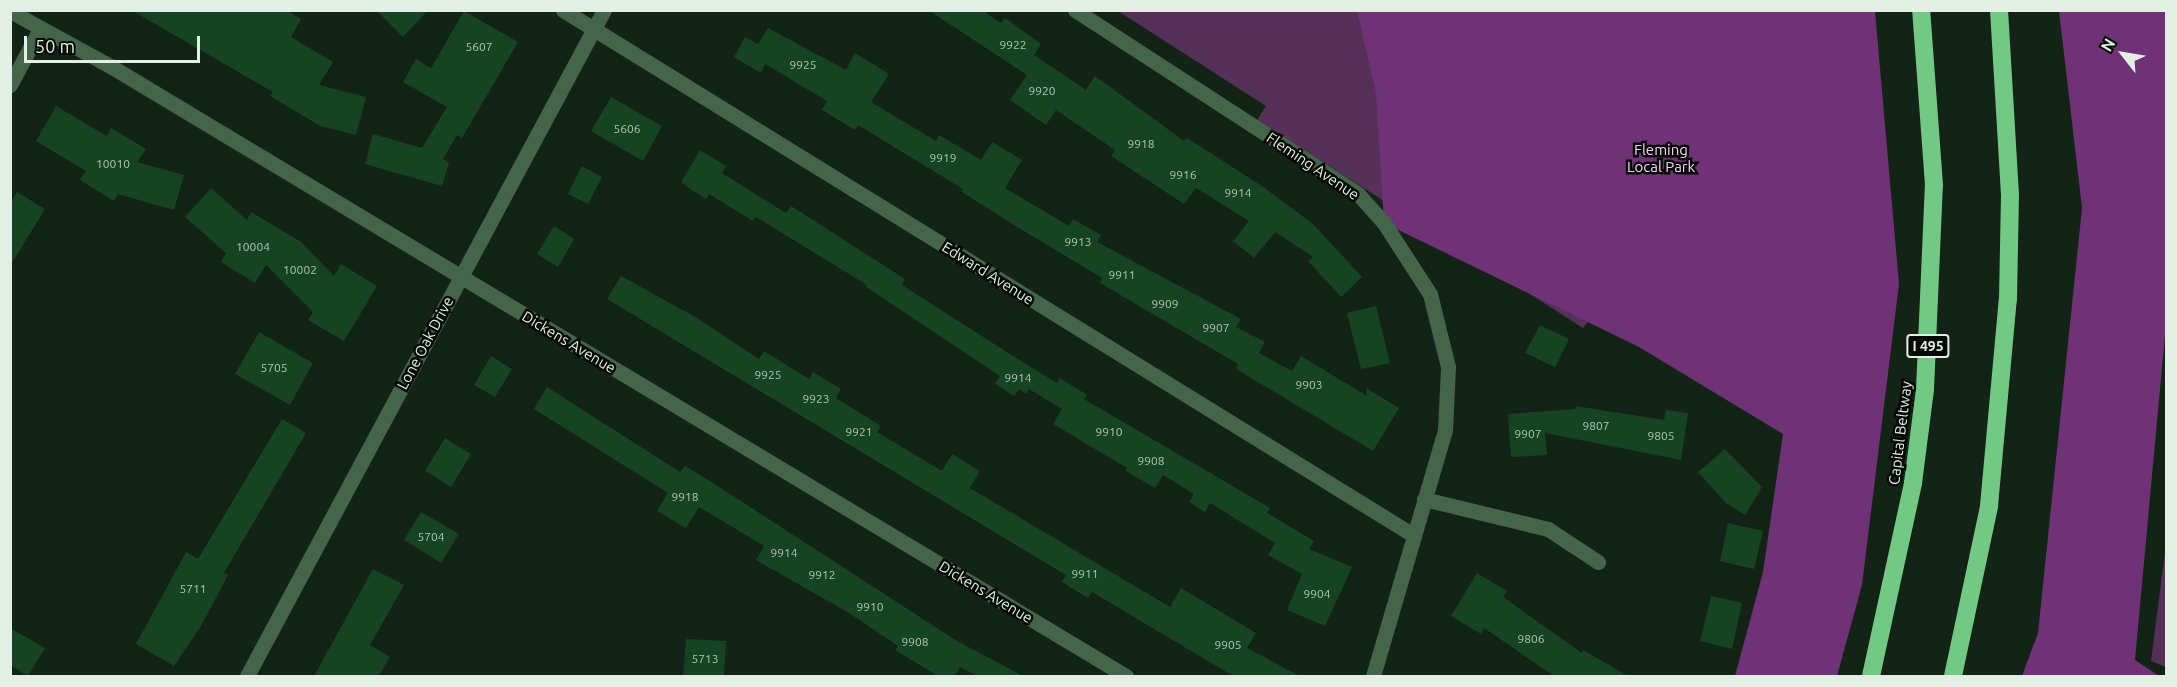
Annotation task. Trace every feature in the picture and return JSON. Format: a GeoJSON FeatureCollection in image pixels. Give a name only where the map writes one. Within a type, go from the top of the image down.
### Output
{"type":"FeatureCollection","features":[{"type":"Feature","properties":{"kind":"highway","name":"Capital Beltway"},"geometry":{"type":"LineString","coordinates":[[1871,676],[1913,483],[1926,378],[1934,185],[1921,10]]}},
{"type":"Feature","properties":{"kind":"highway"},"geometry":{"type":"LineString","coordinates":[[1953,676],[1989,506],[2008,299],[2010,195],[1999,10]]}},
{"type":"Feature","properties":{"kind":"street","name":"Dickens Avenue"},"geometry":{"type":"LineString","coordinates":[[10,10],[39,29],[112,67],[1126,676]]}},
{"type":"Feature","properties":{"kind":"street","name":"Edward Avenue"},"geometry":{"type":"LineString","coordinates":[[563,10],[1413,535]]}},
{"type":"Feature","properties":{"kind":"street","name":"Lone Oak Drive"},"geometry":{"type":"LineString","coordinates":[[247,676],[604,10]]}},
{"type":"Feature","properties":{"kind":"street","name":"Fleming Avenue"},"geometry":{"type":"LineString","coordinates":[[1075,10],[1358,194],[1384,223],[1430,294],[1448,367],[1445,430],[1372,676]]}},
{"type":"Feature","properties":{"kind":"street"},"geometry":{"type":"LineString","coordinates":[[10,85],[39,29]]}},
{"type":"Feature","properties":{"kind":"street"},"geometry":{"type":"LineString","coordinates":[[1424,499],[1548,530],[1598,562]]}},
{"type":"Feature","properties":{"kind":"green space","name":"Fleming Local Park"},"geometry":{"type":"Polygon","coordinates":[[[1118,11],[1797,11],[1609,296],[1583,328],[1257,120],[1266,106],[1118,11]]]}},
{"type":"Feature","properties":{"kind":"green space","name":"Fleming Local Park"},"geometry":{"type":"Polygon","coordinates":[[[1357,11],[1875,11],[1899,284],[1862,585],[1837,676],[1735,676],[1763,572],[1783,434],[1639,347],[1384,223],[1376,93],[1357,11]]]}},
{"type":"Feature","properties":{"kind":"green space"},"geometry":{"type":"Polygon","coordinates":[[[2059,11],[2166,11],[2166,324],[2135,660],[2159,676],[2022,676],[2038,633],[2082,208],[2059,11]]]}},
{"type":"Feature","properties":{"kind":"green space"},"geometry":{"type":"Polygon","coordinates":[[[2166,544],[2166,667],[2151,661],[2166,544]]]}},
{"type":"Feature","properties":{"kind":"building"},"geometry":{"type":"Polygon","coordinates":[[[131,10],[286,10],[301,19],[291,37],[333,62],[319,85],[366,97],[356,135],[320,126],[270,96],[273,92],[131,10]]]}},
{"type":"Feature","properties":{"kind":"building"},"geometry":{"type":"Polygon","coordinates":[[[376,10],[428,10],[403,37],[376,10]]]}},
{"type":"Feature","properties":{"kind":"building"},"geometry":{"type":"Polygon","coordinates":[[[928,10],[982,10],[1001,23],[1005,18],[1041,44],[1034,55],[1086,90],[1095,76],[1184,141],[1187,138],[1262,186],[1313,224],[1362,277],[1341,297],[1308,261],[1313,257],[1275,232],[1254,258],[1233,241],[1249,221],[1196,188],[1184,204],[1111,156],[1115,150],[1056,110],[1046,125],[1010,100],[1027,75],[928,10]]]}},
{"type":"Feature","properties":{"kind":"building"},"geometry":{"type":"Polygon","coordinates":[[[464,11],[518,42],[462,138],[457,135],[443,159],[449,163],[442,186],[365,164],[373,134],[422,148],[447,107],[403,82],[416,59],[431,68],[464,11]]]}},
{"type":"Feature","properties":{"kind":"building"},"geometry":{"type":"Polygon","coordinates":[[[768,28],[846,70],[855,53],[889,74],[871,102],[936,141],[939,135],[981,160],[992,142],[1022,160],[1005,188],[1069,226],[1073,219],[1101,235],[1097,242],[1241,319],[1236,327],[1265,342],[1259,353],[1292,371],[1301,356],[1367,396],[1366,388],[1399,408],[1373,451],[1236,369],[1238,364],[1100,283],[1102,278],[962,192],[963,189],[858,125],[855,130],[822,110],[827,101],[765,64],[761,73],[734,57],[745,37],[758,44],[768,28]]]}},
{"type":"Feature","properties":{"kind":"building"},"geometry":{"type":"Polygon","coordinates":[[[611,97],[662,126],[643,161],[591,131],[611,97]]]}},
{"type":"Feature","properties":{"kind":"building"},"geometry":{"type":"Polygon","coordinates":[[[56,106],[107,136],[111,128],[146,149],[137,162],[184,175],[174,210],[118,194],[114,201],[80,180],[86,171],[36,141],[56,106]]]}},
{"type":"Feature","properties":{"kind":"building"},"geometry":{"type":"Polygon","coordinates":[[[700,150],[726,166],[722,173],[786,213],[791,206],[905,279],[902,285],[1013,356],[1057,383],[1060,378],[1087,395],[1084,399],[1270,508],[1267,513],[1314,541],[1309,549],[1352,567],[1325,626],[1287,610],[1302,574],[1268,555],[1275,543],[1210,503],[1205,512],[1189,502],[1194,494],[1163,475],[1155,488],[1126,471],[1127,468],[1053,424],[1062,409],[1029,389],[1026,394],[1019,389],[1014,396],[995,384],[1000,376],[866,287],[867,285],[756,217],[753,221],[709,194],[706,199],[690,189],[681,182],[700,150]]]}},
{"type":"Feature","properties":{"kind":"building"},"geometry":{"type":"Polygon","coordinates":[[[582,166],[602,177],[588,204],[568,194],[582,166]]]}},
{"type":"Feature","properties":{"kind":"building"},"geometry":{"type":"Polygon","coordinates":[[[211,188],[247,220],[251,212],[301,242],[334,276],[341,264],[377,286],[344,341],[308,320],[313,312],[266,265],[255,283],[221,262],[226,253],[185,217],[211,188]]]}},
{"type":"Feature","properties":{"kind":"building"},"geometry":{"type":"Polygon","coordinates":[[[17,192],[45,209],[10,266],[10,203],[17,192]]]}},
{"type":"Feature","properties":{"kind":"building"},"geometry":{"type":"Polygon","coordinates":[[[554,226],[574,239],[558,267],[537,254],[554,226]]]}},
{"type":"Feature","properties":{"kind":"building"},"geometry":{"type":"Polygon","coordinates":[[[621,276],[697,318],[759,359],[764,351],[809,379],[813,372],[841,389],[836,398],[881,426],[877,432],[942,471],[952,454],[980,471],[970,488],[1170,607],[1181,588],[1256,633],[1247,648],[1300,676],[1233,676],[1092,592],[1088,598],[1062,582],[1066,575],[607,299],[621,276]]]}},
{"type":"Feature","properties":{"kind":"building"},"geometry":{"type":"Polygon","coordinates":[[[1376,306],[1390,363],[1361,369],[1347,313],[1376,306]]]}},
{"type":"Feature","properties":{"kind":"building"},"geometry":{"type":"Polygon","coordinates":[[[1540,325],[1569,339],[1555,367],[1525,353],[1540,325]]]}},
{"type":"Feature","properties":{"kind":"building"},"geometry":{"type":"Polygon","coordinates":[[[259,332],[313,363],[290,405],[235,374],[259,332]]]}},
{"type":"Feature","properties":{"kind":"building"},"geometry":{"type":"Polygon","coordinates":[[[491,356],[512,369],[495,397],[474,385],[491,356]]]}},
{"type":"Feature","properties":{"kind":"building"},"geometry":{"type":"Polygon","coordinates":[[[547,387],[680,472],[685,466],[713,483],[957,641],[1023,676],[977,676],[960,667],[955,676],[938,676],[895,650],[898,646],[849,613],[756,560],[764,546],[699,507],[686,528],[657,511],[668,493],[534,409],[547,387]]]}},
{"type":"Feature","properties":{"kind":"building"},"geometry":{"type":"Polygon","coordinates":[[[1576,406],[1664,420],[1666,410],[1688,413],[1681,460],[1545,433],[1547,455],[1511,457],[1508,414],[1575,409],[1576,406]]]}},
{"type":"Feature","properties":{"kind":"building"},"geometry":{"type":"Polygon","coordinates":[[[282,419],[306,433],[224,573],[228,575],[201,626],[174,666],[136,644],[186,552],[198,559],[282,419]]]}},
{"type":"Feature","properties":{"kind":"building"},"geometry":{"type":"Polygon","coordinates":[[[445,438],[471,454],[451,487],[425,471],[445,438]]]}},
{"type":"Feature","properties":{"kind":"building"},"geometry":{"type":"Polygon","coordinates":[[[1725,449],[1762,487],[1745,515],[1726,503],[1698,472],[1725,449]]]}},
{"type":"Feature","properties":{"kind":"building"},"geometry":{"type":"Polygon","coordinates":[[[421,512],[459,534],[441,563],[404,540],[421,512]]]}},
{"type":"Feature","properties":{"kind":"building"},"geometry":{"type":"Polygon","coordinates":[[[1728,523],[1763,531],[1754,569],[1720,561],[1728,523]]]}},
{"type":"Feature","properties":{"kind":"building"},"geometry":{"type":"Polygon","coordinates":[[[373,569],[404,585],[370,645],[390,657],[379,676],[314,676],[373,569]]]}},
{"type":"Feature","properties":{"kind":"building"},"geometry":{"type":"Polygon","coordinates":[[[1477,573],[1507,591],[1503,597],[1582,653],[1583,650],[1628,676],[1554,676],[1484,628],[1481,634],[1451,616],[1477,573]]]}},
{"type":"Feature","properties":{"kind":"building"},"geometry":{"type":"Polygon","coordinates":[[[1711,596],[1742,603],[1732,649],[1700,641],[1711,596]]]}},
{"type":"Feature","properties":{"kind":"building"},"geometry":{"type":"Polygon","coordinates":[[[10,628],[45,648],[28,676],[10,665],[10,628]]]}},
{"type":"Feature","properties":{"kind":"building"},"geometry":{"type":"Polygon","coordinates":[[[686,639],[726,641],[724,676],[683,676],[686,639]]]}}]}
